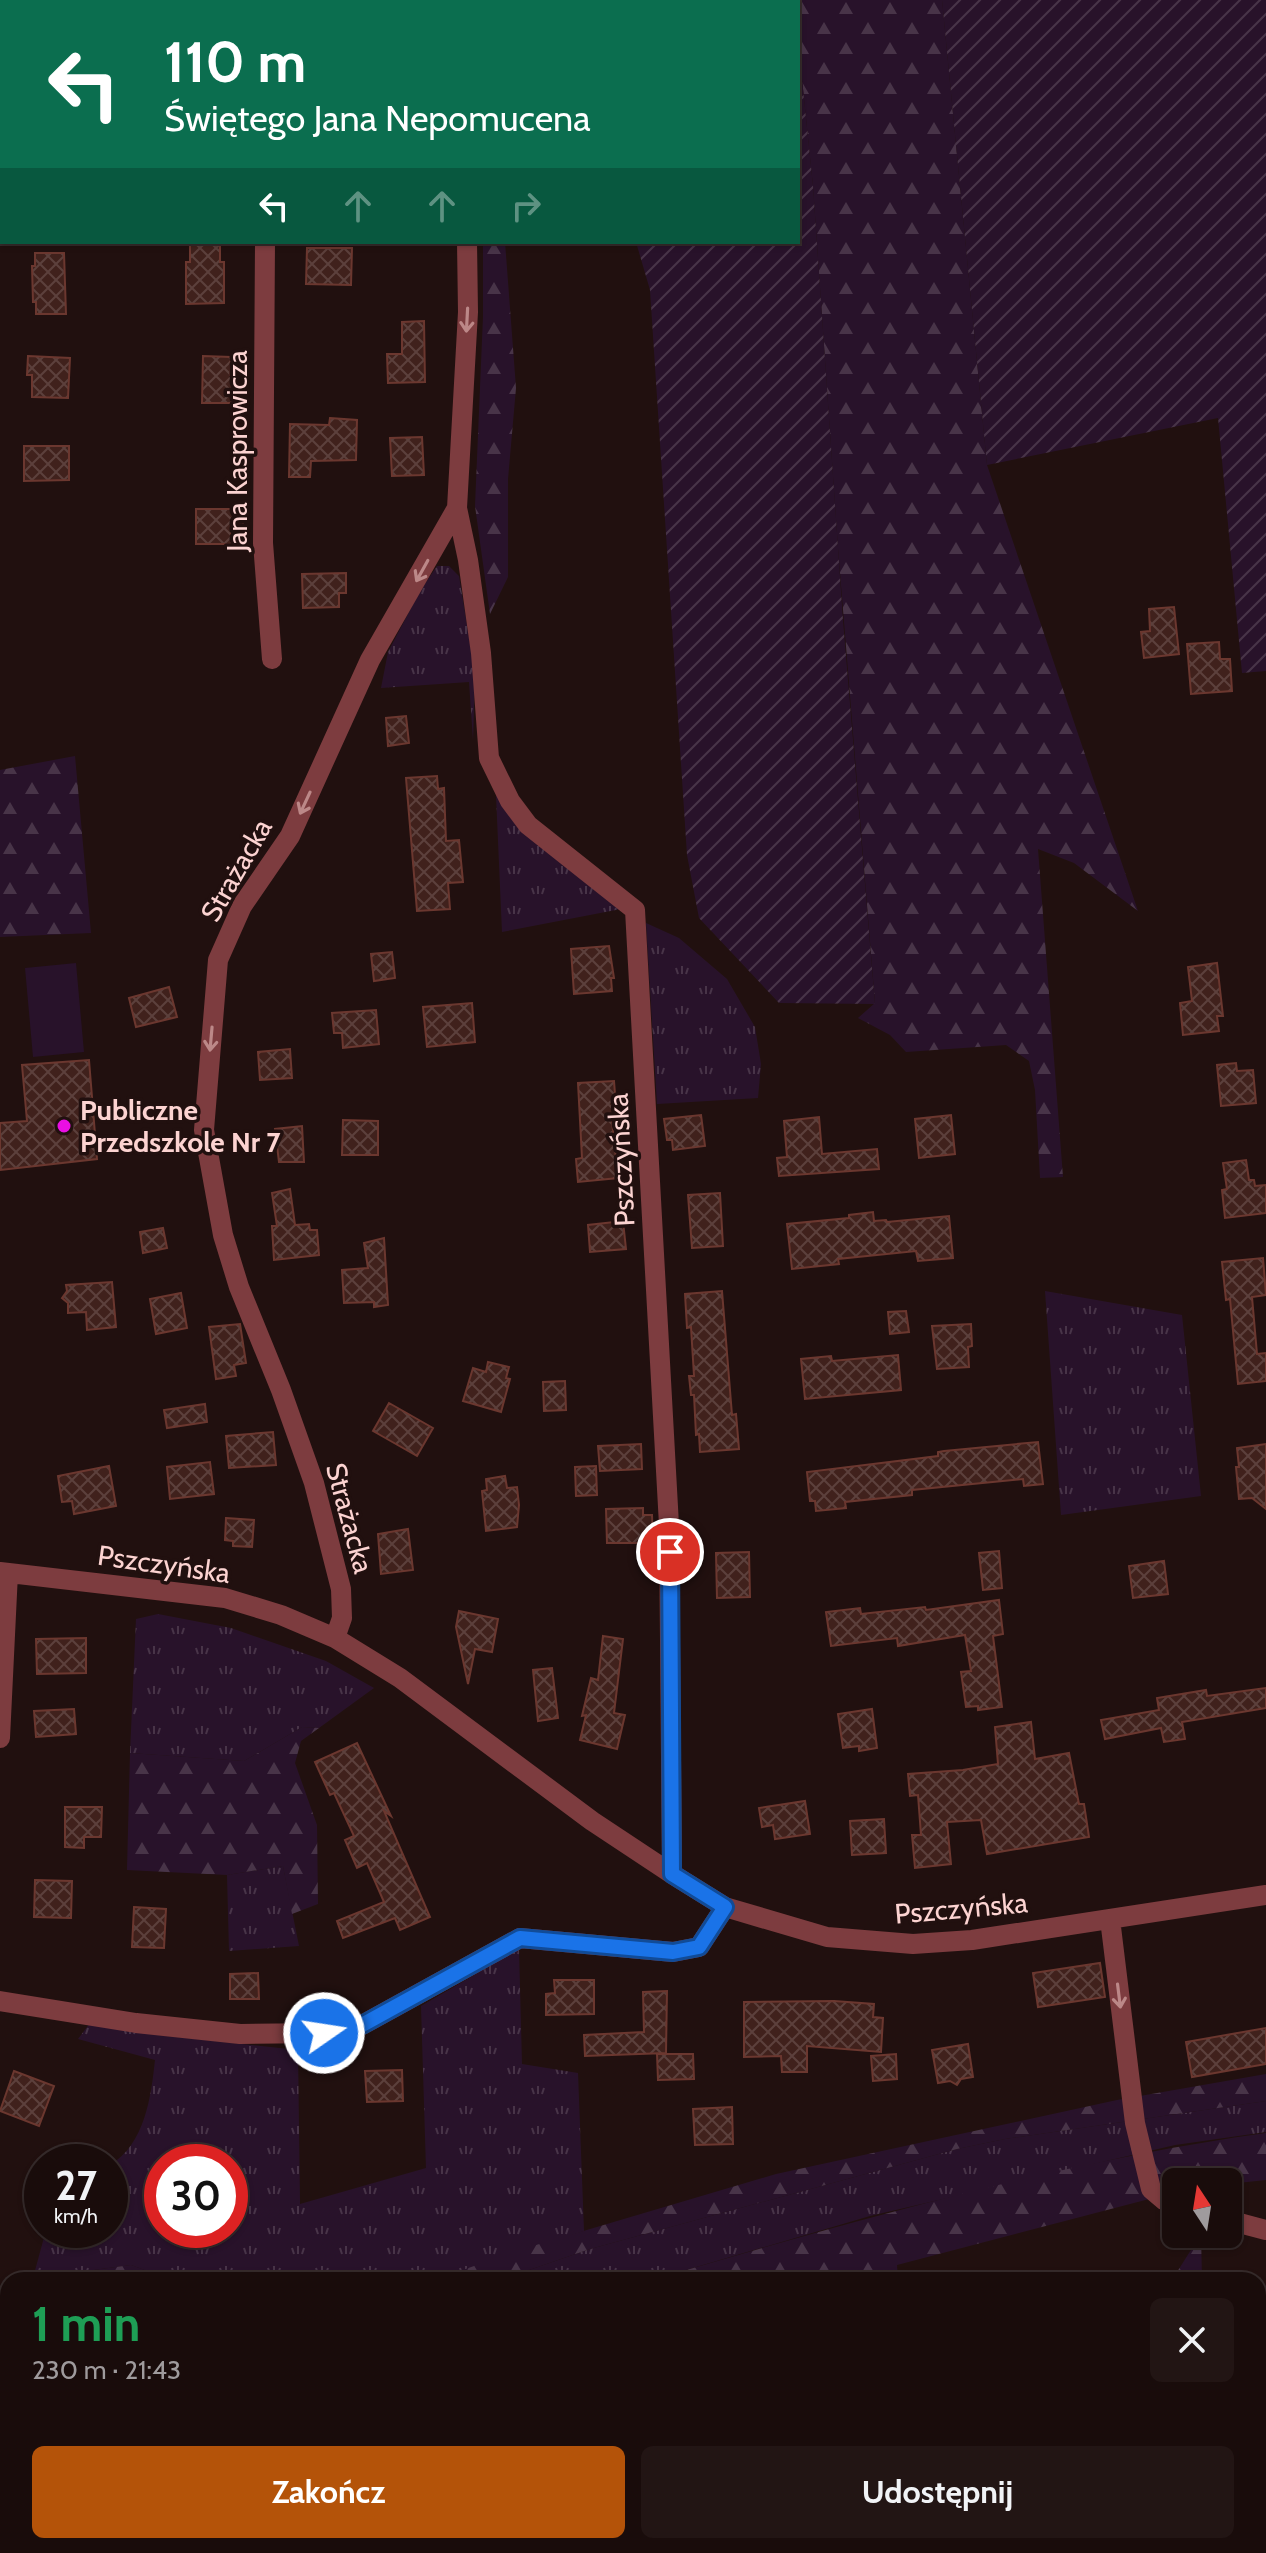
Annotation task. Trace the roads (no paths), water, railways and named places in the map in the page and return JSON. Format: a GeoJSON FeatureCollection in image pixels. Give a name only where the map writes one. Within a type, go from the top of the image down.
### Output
{"type":"FeatureCollection","features":[{"type":"Feature","properties":{"kind":"street","name":"Jana Kasprowicza"},"geometry":{"type":"LineString","coordinates":[[265,244],[263,543],[272,659]]}},
{"type":"Feature","properties":{"kind":"street","name":"Strażacka"},"geometry":{"type":"LineString","coordinates":[[339,1628],[341,1589],[314,1483],[281,1390],[239,1287],[223,1235],[204,1130],[218,960],[242,906],[290,836],[370,660],[457,508],[468,312],[467,244]]}},
{"type":"Feature","properties":{"kind":"street","name":"Pszczyńska"},"geometry":{"type":"LineString","coordinates":[[457,508],[481,653],[489,758],[510,801],[528,825],[635,910],[669,1525],[672,1874]]}},
{"type":"Feature","properties":{"kind":"street","name":"Pszczyńska"},"geometry":{"type":"LineString","coordinates":[[4,1572],[225,1598],[339,1628],[400,1678],[592,1821],[672,1874],[725,1907],[837,1939],[913,1944],[972,1940],[1266,1895]]}},
{"type":"Feature","properties":{"kind":"street"},"geometry":{"type":"LineString","coordinates":[[0,1738],[4,1572]]}},
{"type":"Feature","properties":{"kind":"street"},"geometry":{"type":"LineString","coordinates":[[0,2001],[136,2023],[240,2034],[324,2033],[362,2025],[520,1938],[673,1952],[699,1947],[725,1907]]}},
{"type":"Feature","properties":{"kind":"street"},"geometry":{"type":"LineString","coordinates":[[1110,1919],[1135,2123],[1151,2189],[1162,2198]]}},
{"type":"Feature","properties":{"kind":"street"},"geometry":{"type":"LineString","coordinates":[[1242,2224],[1266,2230]]}},
{"type":"Feature","properties":{"kind":"place","name":"Publiczne Przedszkole Nr 7"},"geometry":{"type":"Point","coordinates":[64,1126]}}]}
